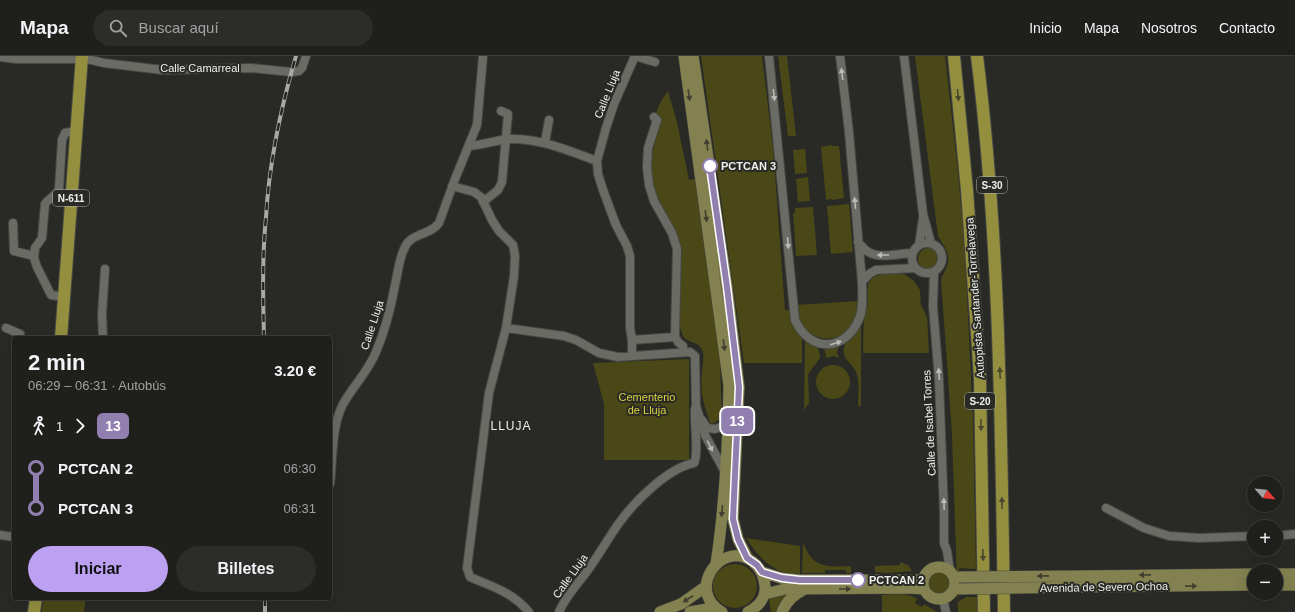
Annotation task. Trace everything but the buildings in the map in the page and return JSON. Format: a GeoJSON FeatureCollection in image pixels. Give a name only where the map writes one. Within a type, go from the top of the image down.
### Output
{"type":"FeatureCollection","features":[{"type":"Feature","properties":{"kind":"highway","name":"Autopista Santander-Torrelavega"},"geometry":{"type":"LineString","coordinates":[[954,56],[967,190],[980,378],[984,612]]}},
{"type":"Feature","properties":{"kind":"highway","name":"Autopista Santander-Torrelavega"},"geometry":{"type":"LineString","coordinates":[[977,56],[991,198],[998,315],[1004,612]]}},
{"type":"Feature","properties":{"kind":"highway","name":"S-30"},"geometry":{"type":"LineString","coordinates":[[984,56],[998,315]]}},
{"type":"Feature","properties":{"kind":"highway","name":"N-611"},"geometry":{"type":"LineString","coordinates":[[61,336],[82,57]]}},
{"type":"Feature","properties":{"kind":"highway"},"geometry":{"type":"LineString","coordinates":[[34,612],[36,600]]}},
{"type":"Feature","properties":{"kind":"main road"},"geometry":{"type":"LineString","coordinates":[[684,56],[729,386],[728,425],[720,543],[716,564]]}},
{"type":"Feature","properties":{"kind":"main road"},"geometry":{"type":"LineString","coordinates":[[693,56],[726,280],[739,387],[733,519],[738,539],[747,558]]}},
{"type":"Feature","properties":{"kind":"main road"},"geometry":{"type":"LineString","coordinates":[[720,611],[708,597],[705,587],[708,573],[716,564],[728,556],[747,558],[757,565],[762,572],[765,583],[763,603]]}},
{"type":"Feature","properties":{"kind":"main road"},"geometry":{"type":"LineString","coordinates":[[935,567],[945,568],[955,575],[957,589],[950,596],[943,599],[934,599],[926,594],[923,585],[926,574],[935,567]]}},
{"type":"Feature","properties":{"kind":"main road"},"geometry":{"type":"LineString","coordinates":[[762,572],[782,578],[800,580],[923,585]]}},
{"type":"Feature","properties":{"kind":"main road","name":"Avenida de Severo Ochoa"},"geometry":{"type":"LineString","coordinates":[[957,589],[1082,581],[1247,574]]}},
{"type":"Feature","properties":{"kind":"main road"},"geometry":{"type":"LineString","coordinates":[[1283,574],[1295,574]]}},
{"type":"Feature","properties":{"kind":"main road","name":"Avenida de Severo Ochoa"},"geometry":{"type":"LineString","coordinates":[[955,575],[1082,581],[1247,585]]}},
{"type":"Feature","properties":{"kind":"main road"},"geometry":{"type":"LineString","coordinates":[[748,612],[785,590],[908,588],[923,585]]}},
{"type":"Feature","properties":{"kind":"main road"},"geometry":{"type":"LineString","coordinates":[[1283,585],[1295,585]]}},
{"type":"Feature","properties":{"kind":"main road"},"geometry":{"type":"LineString","coordinates":[[660,612],[681,604],[705,587]]}},
{"type":"Feature","properties":{"kind":"main road"},"geometry":{"type":"LineString","coordinates":[[782,612],[785,604],[790,599],[806,589]]}},
{"type":"Feature","properties":{"kind":"main road"},"geometry":{"type":"LineString","coordinates":[[690,612],[707,609],[720,611]]}},
{"type":"Feature","properties":{"kind":"street","name":"Calle Camarreal"},"geometry":{"type":"LineString","coordinates":[[0,57],[16,59],[82,57],[104,63],[163,70],[251,68],[295,72],[302,68],[306,56]]}},
{"type":"Feature","properties":{"kind":"street","name":"Calle Lluja"},"geometry":{"type":"LineString","coordinates":[[332,461],[338,418],[343,405],[365,373],[376,352],[393,296],[405,246],[411,239],[436,227],[477,125],[483,56]]}},
{"type":"Feature","properties":{"kind":"street","name":"Calle Lluja"},"geometry":{"type":"LineString","coordinates":[[632,356],[630,328],[630,256],[602,190],[598,174],[597,161],[614,104],[635,56],[655,62]]}},
{"type":"Feature","properties":{"kind":"street"},"geometry":{"type":"LineString","coordinates":[[769,56],[795,320],[799,329],[809,339],[819,343],[831,345],[842,341],[853,332],[860,318],[862,301],[862,282],[849,132],[840,56]]}},
{"type":"Feature","properties":{"kind":"street"},"geometry":{"type":"LineString","coordinates":[[904,56],[923,214],[932,243]]}},
{"type":"Feature","properties":{"kind":"street"},"geometry":{"type":"LineString","coordinates":[[483,202],[498,190],[502,182],[508,114],[501,111]]}},
{"type":"Feature","properties":{"kind":"street","name":"Calle Lluja"},"geometry":{"type":"LineString","coordinates":[[559,612],[562,605],[620,522],[634,505],[672,472],[694,463],[696,456],[694,421],[696,406],[695,356],[690,352],[683,352],[683,346],[675,337],[676,249],[672,233],[654,201],[649,185],[647,168],[648,148],[657,120],[654,117]]}},
{"type":"Feature","properties":{"kind":"street"},"geometry":{"type":"LineString","coordinates":[[544,142],[549,120]]}},
{"type":"Feature","properties":{"kind":"street"},"geometry":{"type":"LineString","coordinates":[[65,297],[51,295],[37,267],[34,256],[35,248],[42,238],[44,204],[57,194],[60,189],[62,140],[66,133],[76,131]]}},
{"type":"Feature","properties":{"kind":"street"},"geometry":{"type":"LineString","coordinates":[[469,146],[505,140],[544,142],[597,161]]}},
{"type":"Feature","properties":{"kind":"street"},"geometry":{"type":"LineString","coordinates":[[452,186],[474,192],[481,197],[499,231],[513,245],[515,256],[514,276],[506,328],[489,393],[467,568],[470,577],[504,591],[516,599],[530,612]]}},
{"type":"Feature","properties":{"kind":"street"},"geometry":{"type":"LineString","coordinates":[[919,245],[923,214]]}},
{"type":"Feature","properties":{"kind":"street"},"geometry":{"type":"LineString","coordinates":[[13,223],[14,250],[34,256]]}},
{"type":"Feature","properties":{"kind":"street"},"geometry":{"type":"LineString","coordinates":[[858,242],[875,255],[885,256],[912,252],[919,245],[932,243],[941,251],[943,256],[942,263],[934,272],[928,274],[922,273],[915,268],[912,260],[912,252]]}},
{"type":"Feature","properties":{"kind":"street"},"geometry":{"type":"LineString","coordinates":[[862,282],[869,274],[876,270],[915,268]]}},
{"type":"Feature","properties":{"kind":"street"},"geometry":{"type":"LineString","coordinates":[[103,336],[102,314],[105,269]]}},
{"type":"Feature","properties":{"kind":"street","name":"Calle de Isabel Torres"},"geometry":{"type":"LineString","coordinates":[[934,272],[933,306],[939,380],[944,543],[955,575]]}},
{"type":"Feature","properties":{"kind":"street"},"geometry":{"type":"LineString","coordinates":[[6,328],[20,334],[20,336]]}},
{"type":"Feature","properties":{"kind":"street"},"geometry":{"type":"LineString","coordinates":[[506,328],[564,336],[576,340],[587,347],[609,356],[618,357],[683,352]]}},
{"type":"Feature","properties":{"kind":"street"},"geometry":{"type":"LineString","coordinates":[[632,340],[675,337]]}},
{"type":"Feature","properties":{"kind":"street","name":"Calle Lluja"},"geometry":{"type":"LineString","coordinates":[[696,406],[705,435],[725,472]]}},
{"type":"Feature","properties":{"kind":"street"},"geometry":{"type":"LineString","coordinates":[[700,418],[707,428],[715,429],[728,425]]}},
{"type":"Feature","properties":{"kind":"street"},"geometry":{"type":"LineString","coordinates":[[1106,508],[1144,528],[1169,536],[1200,538],[1247,536]]}},
{"type":"Feature","properties":{"kind":"street"},"geometry":{"type":"LineString","coordinates":[[1283,535],[1295,534]]}},
{"type":"Feature","properties":{"kind":"street"},"geometry":{"type":"LineString","coordinates":[[0,535],[12,537]]}},
{"type":"Feature","properties":{"kind":"street"},"geometry":{"type":"LineString","coordinates":[[943,599],[946,612]]}},
{"type":"Feature","properties":{"kind":"green space"},"geometry":{"type":"Polygon","coordinates":[[[701,56],[762,56],[773,148],[785,310],[790,310],[793,324],[802,336],[802,363],[744,363],[701,56]]]}},
{"type":"Feature","properties":{"kind":"green space"},"geometry":{"type":"Polygon","coordinates":[[[778,56],[787,56],[796,136],[788,136],[778,56]]]}},
{"type":"Feature","properties":{"kind":"green space"},"geometry":{"type":"Polygon","coordinates":[[[915,56],[945,56],[958,172],[965,253],[973,421],[976,569],[959,568],[958,602],[966,597],[977,597],[977,612],[958,612],[952,434],[941,279],[947,266],[948,257],[947,252],[938,236],[915,56]]]}},
{"type":"Feature","properties":{"kind":"green space"},"geometry":{"type":"Polygon","coordinates":[[[668,91],[677,122],[689,180],[695,179],[720,361],[722,418],[714,423],[710,423],[702,393],[702,349],[696,344],[687,340],[679,328],[679,247],[654,193],[650,173],[651,157],[661,119],[656,113],[661,101],[668,91]]]}},
{"type":"Feature","properties":{"kind":"green space"},"geometry":{"type":"Polygon","coordinates":[[[832,145],[839,146],[844,198],[826,200],[821,147],[832,145]]]}},
{"type":"Feature","properties":{"kind":"green space"},"geometry":{"type":"Polygon","coordinates":[[[805,149],[807,173],[795,174],[793,150],[805,149]]]}},
{"type":"Feature","properties":{"kind":"green space"},"geometry":{"type":"Polygon","coordinates":[[[808,177],[810,201],[798,202],[796,179],[808,177]]]}},
{"type":"Feature","properties":{"kind":"green space"},"geometry":{"type":"Polygon","coordinates":[[[849,204],[853,252],[831,254],[827,206],[849,204]]]}},
{"type":"Feature","properties":{"kind":"green space"},"geometry":{"type":"Polygon","coordinates":[[[813,207],[817,255],[796,256],[793,213],[795,213],[795,208],[813,207]]]}},
{"type":"Feature","properties":{"kind":"green space"},"geometry":{"type":"Polygon","coordinates":[[[929,248],[937,251],[940,259],[937,267],[929,270],[921,267],[918,259],[921,251],[929,248]]]}},
{"type":"Feature","properties":{"kind":"green space"},"geometry":{"type":"Polygon","coordinates":[[[883,274],[904,274],[914,281],[920,290],[921,305],[927,317],[929,353],[863,353],[864,306],[868,305],[868,286],[870,281],[873,278],[883,274]]]}},
{"type":"Feature","properties":{"kind":"green space"},"geometry":{"type":"Polygon","coordinates":[[[858,301],[855,323],[845,333],[837,337],[829,338],[814,336],[807,331],[798,317],[796,305],[858,301]]]}},
{"type":"Feature","properties":{"kind":"green space"},"geometry":{"type":"Polygon","coordinates":[[[861,325],[861,406],[858,406],[858,384],[856,372],[845,357],[843,351],[847,341],[861,325]]]}},
{"type":"Feature","properties":{"kind":"green space"},"geometry":{"type":"Polygon","coordinates":[[[805,338],[818,348],[820,358],[808,374],[809,403],[804,410],[805,338]]]}},
{"type":"Feature","properties":{"kind":"green space"},"geometry":{"type":"Polygon","coordinates":[[[839,345],[837,352],[839,358],[834,356],[826,358],[824,346],[839,345]]]}},
{"type":"Feature","properties":{"kind":"green space","name":"Cementerio de Lluja"},"geometry":{"type":"Polygon","coordinates":[[[689,359],[689,460],[604,460],[604,404],[593,363],[689,359]]]}},
{"type":"Feature","properties":{"kind":"green space"},"geometry":{"type":"Polygon","coordinates":[[[833,365],[845,370],[850,382],[845,394],[833,399],[821,394],[816,382],[821,370],[833,365]]]}},
{"type":"Feature","properties":{"kind":"green space"},"geometry":{"type":"Polygon","coordinates":[[[746,538],[800,546],[800,574],[783,572],[768,564],[756,552],[746,538]]]}},
{"type":"Feature","properties":{"kind":"green space"},"geometry":{"type":"Polygon","coordinates":[[[803,542],[811,557],[816,561],[827,566],[851,566],[851,573],[846,573],[846,570],[825,570],[825,573],[802,573],[803,542]]]}},
{"type":"Feature","properties":{"kind":"green space"},"geometry":{"type":"Polygon","coordinates":[[[900,562],[908,565],[912,571],[888,573],[875,572],[875,566],[900,565],[900,562]]]}},
{"type":"Feature","properties":{"kind":"green space"},"geometry":{"type":"Polygon","coordinates":[[[731,564],[739,564],[744,565],[751,570],[756,577],[756,595],[751,602],[744,607],[731,608],[723,605],[716,598],[713,590],[713,582],[716,574],[723,567],[731,564]]]}},
{"type":"Feature","properties":{"kind":"green space"},"geometry":{"type":"Polygon","coordinates":[[[939,570],[948,574],[952,583],[948,592],[939,596],[930,592],[926,583],[930,574],[939,570]]]}},
{"type":"Feature","properties":{"kind":"green space"},"geometry":{"type":"Polygon","coordinates":[[[791,593],[779,612],[771,612],[769,600],[774,596],[791,593]]]}},
{"type":"Feature","properties":{"kind":"green space"},"geometry":{"type":"Polygon","coordinates":[[[882,595],[909,595],[917,599],[915,603],[922,607],[924,604],[937,612],[882,612],[882,595]]]}},
{"type":"Feature","properties":{"kind":"green space"},"geometry":{"type":"Polygon","coordinates":[[[43,600],[86,600],[84,612],[42,612],[43,600]]]}},
{"type":"Feature","properties":{"kind":"railway"},"geometry":{"type":"LineString","coordinates":[[264,336],[263,262],[270,177],[276,136],[285,95],[296,56]]}},
{"type":"Feature","properties":{"kind":"railway"},"geometry":{"type":"LineString","coordinates":[[265,600],[265,612]]}},
{"type":"Feature","properties":{"kind":"bus line","name":"13"},"geometry":{"type":"LineString","coordinates":[[710,166],[739,387],[733,519],[738,539],[747,558],[757,565],[762,572],[770,575],[800,580],[858,580]]}},
{"type":"Feature","properties":{"kind":"place","name":"PCTCAN 3"},"geometry":{"type":"Point","coordinates":[710,166]}},
{"type":"Feature","properties":{"kind":"place","name":"PCTCAN 2"},"geometry":{"type":"Point","coordinates":[858,580]}},
{"type":"Feature","properties":{"kind":"district","name":"LLUJA"},"geometry":{"type":"Point","coordinates":[511,426]}}]}
